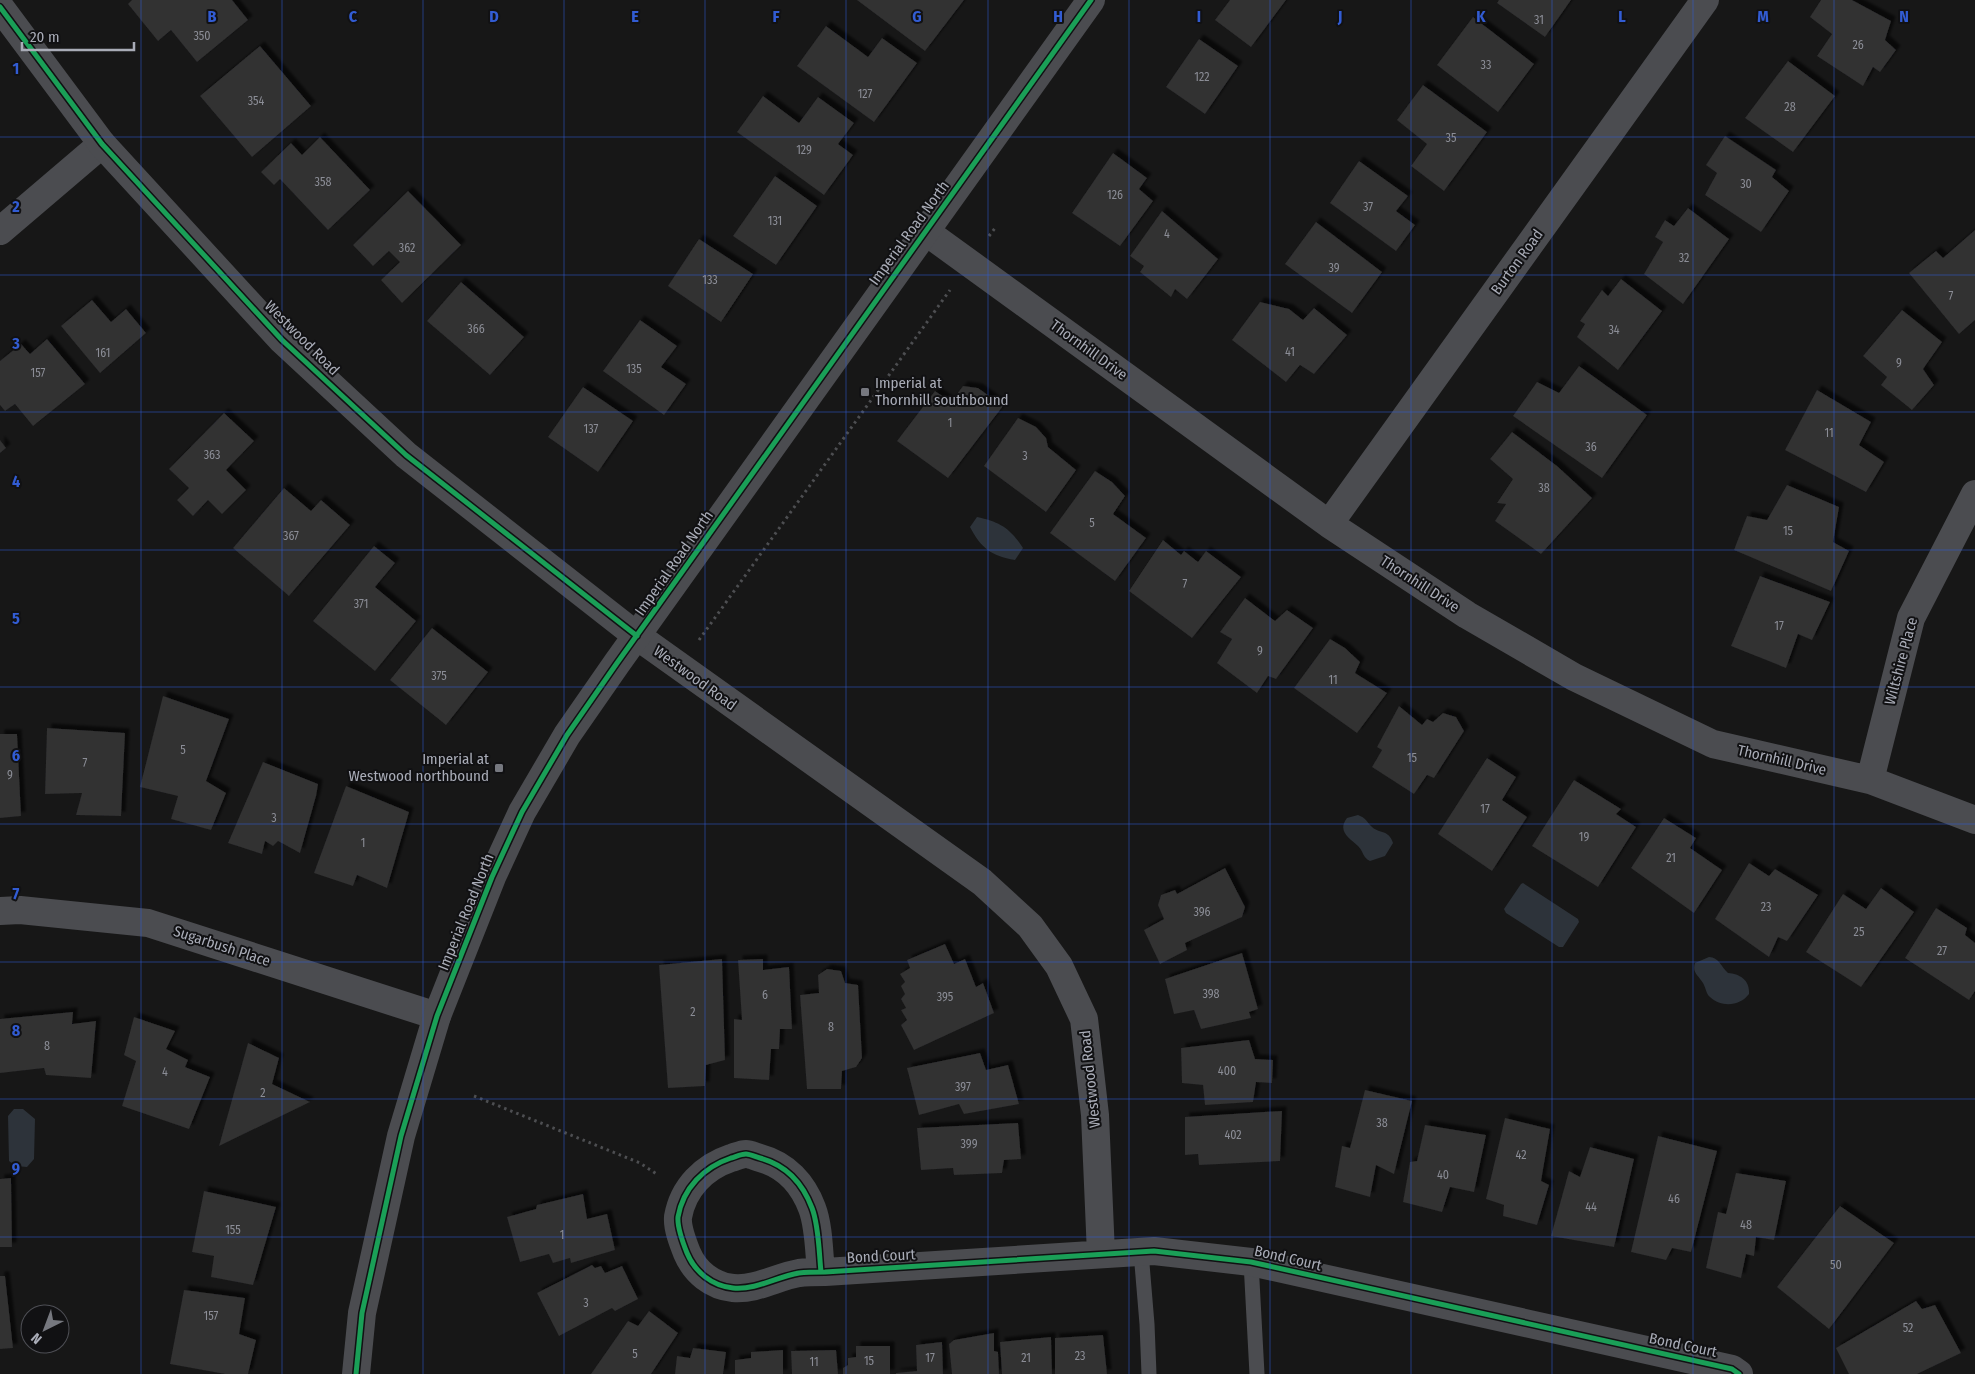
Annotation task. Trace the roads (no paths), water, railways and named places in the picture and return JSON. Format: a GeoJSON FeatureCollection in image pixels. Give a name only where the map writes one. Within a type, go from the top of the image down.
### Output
{"type":"FeatureCollection","features":[{"type":"Feature","properties":{"kind":"street","name":"Imperial Road North"},"geometry":{"type":"LineString","coordinates":[[356,1374],[362,1313],[401,1136],[437,1016],[492,877],[522,812],[567,735],[1091,0]]}},
{"type":"Feature","properties":{"kind":"street","name":"Burton Road"},"geometry":{"type":"LineString","coordinates":[[1329,524],[1705,0]]}},
{"type":"Feature","properties":{"kind":"street","name":"Westwood Road"},"geometry":{"type":"LineString","coordinates":[[0,7],[102,144],[282,340],[406,454],[679,668],[982,882],[1030,926],[1059,966],[1084,1019],[1095,1115],[1101,1254]]}},
{"type":"Feature","properties":{"kind":"street"},"geometry":{"type":"LineString","coordinates":[[0,231],[102,144]]}},
{"type":"Feature","properties":{"kind":"street","name":"Thornhill Drive"},"geometry":{"type":"LineString","coordinates":[[925,231],[1329,524],[1468,615],[1574,677],[1713,744],[1870,780],[1975,820]]}},
{"type":"Feature","properties":{"kind":"street","name":"Wiltshire Place"},"geometry":{"type":"LineString","coordinates":[[1870,780],[1911,618],[1975,494]]}},
{"type":"Feature","properties":{"kind":"street","name":"Sugarbush Place"},"geometry":{"type":"LineString","coordinates":[[0,911],[20,910],[148,923],[437,1016]]}},
{"type":"Feature","properties":{"kind":"street","name":"Bond Court"},"geometry":{"type":"LineString","coordinates":[[821,1272],[813,1210],[803,1189],[789,1171],[767,1160],[746,1154],[719,1162],[701,1174],[686,1193],[678,1218],[683,1243],[692,1264],[709,1281],[732,1288],[755,1287],[799,1273],[821,1272],[1154,1251],[1251,1262],[1732,1369],[1739,1374]]}},
{"type":"Feature","properties":{"kind":"lane"},"geometry":{"type":"LineString","coordinates":[[1141,1252],[1149,1374]]}},
{"type":"Feature","properties":{"kind":"lane"},"geometry":{"type":"LineString","coordinates":[[1251,1262],[1257,1374]]}},
{"type":"Feature","properties":{"kind":"place","name":"Imperial at Thornhill southbound"},"geometry":{"type":"Point","coordinates":[865,392]}},
{"type":"Feature","properties":{"kind":"place","name":"Imperial at Westwood northbound"},"geometry":{"type":"Point","coordinates":[499,768]}}]}
